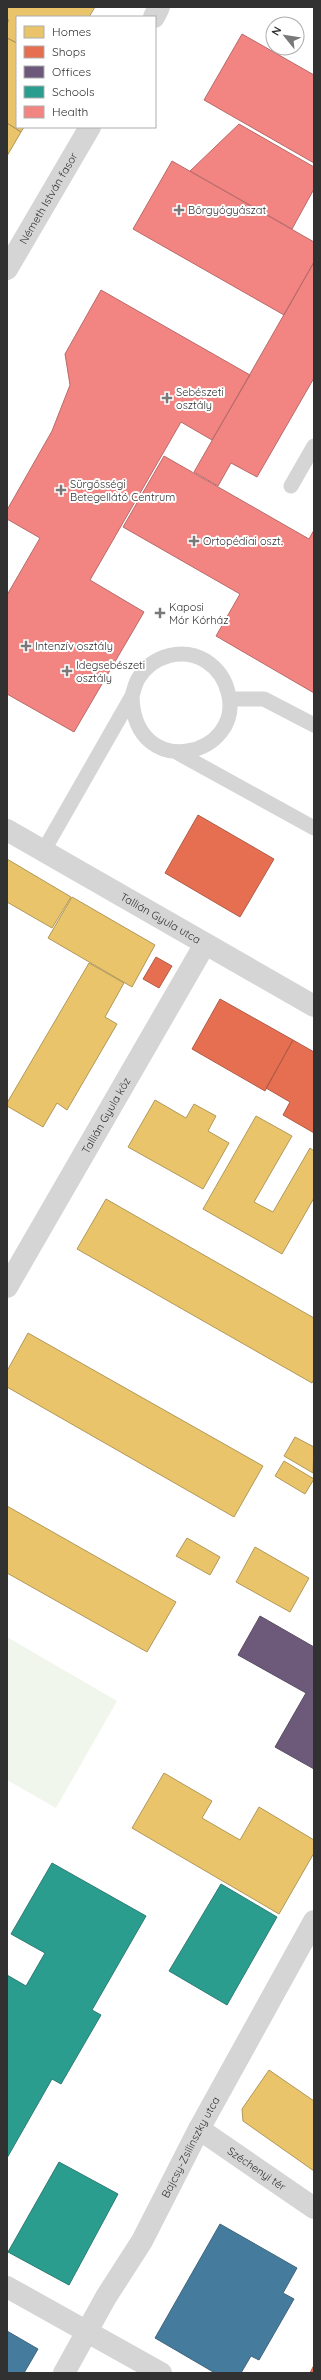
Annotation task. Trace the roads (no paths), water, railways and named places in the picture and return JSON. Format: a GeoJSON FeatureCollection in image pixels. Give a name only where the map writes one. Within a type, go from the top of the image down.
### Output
{"type":"FeatureCollection","features":[{"type":"Feature","properties":{"kind":"street"},"geometry":{"type":"LineString","coordinates":[[154,16],[159,7]]}},
{"type":"Feature","properties":{"kind":"street","name":"Németh István fasor"},"geometry":{"type":"LineString","coordinates":[[7,269],[89,128]]}},
{"type":"Feature","properties":{"kind":"street","name":"Tallián Gyula utca"},"geometry":{"type":"LineString","coordinates":[[7,830],[314,1006]]}},
{"type":"Feature","properties":{"kind":"street","name":"Tallián Gyula köz"},"geometry":{"type":"LineString","coordinates":[[7,1287],[206,944]]}},
{"type":"Feature","properties":{"kind":"street","name":"Bajcsy-Zsilinszky utca"},"geometry":{"type":"LineString","coordinates":[[64,2373],[142,2240],[199,2129],[314,1921]]}},
{"type":"Feature","properties":{"kind":"street","name":"Széchenyi tér"},"geometry":{"type":"LineString","coordinates":[[199,2129],[314,2208]]}},
{"type":"Feature","properties":{"kind":"street"},"geometry":{"type":"LineString","coordinates":[[7,2287],[161,2373]]}},
{"type":"Feature","properties":{"kind":"lane"},"geometry":{"type":"LineString","coordinates":[[291,486],[314,446]]}},
{"type":"Feature","properties":{"kind":"lane"},"geometry":{"type":"LineString","coordinates":[[44,850],[132,696],[138,679],[149,665],[165,656],[182,654],[200,657],[215,667],[226,681],[230,699],[229,716],[222,731],[210,744],[195,751],[178,753]]}},
{"type":"Feature","properties":{"kind":"lane"},"geometry":{"type":"LineString","coordinates":[[132,696],[132,713],[138,728],[148,740],[162,749],[178,753],[314,828]]}},
{"type":"Feature","properties":{"kind":"lane"},"geometry":{"type":"LineString","coordinates":[[230,699],[264,699],[314,725]]}},
{"type":"Feature","properties":{"kind":"place","name":"Bőrgyógyászat"},"geometry":{"type":"Point","coordinates":[179,210]}},
{"type":"Feature","properties":{"kind":"place","name":"Sebészeti osztály"},"geometry":{"type":"Point","coordinates":[167,398]}},
{"type":"Feature","properties":{"kind":"place","name":"Sürgősségi Betegellátó Centrum"},"geometry":{"type":"Point","coordinates":[61,490]}},
{"type":"Feature","properties":{"kind":"place","name":"Ortopédiai oszt."},"geometry":{"type":"Point","coordinates":[194,541]}},
{"type":"Feature","properties":{"kind":"place","name":"Kaposi Mór Kórház"},"geometry":{"type":"Point","coordinates":[160,613]}},
{"type":"Feature","properties":{"kind":"place","name":"Intenzív osztály"},"geometry":{"type":"Point","coordinates":[26,646]}},
{"type":"Feature","properties":{"kind":"place","name":"Idegsebészeti osztály"},"geometry":{"type":"Point","coordinates":[67,671]}}]}
